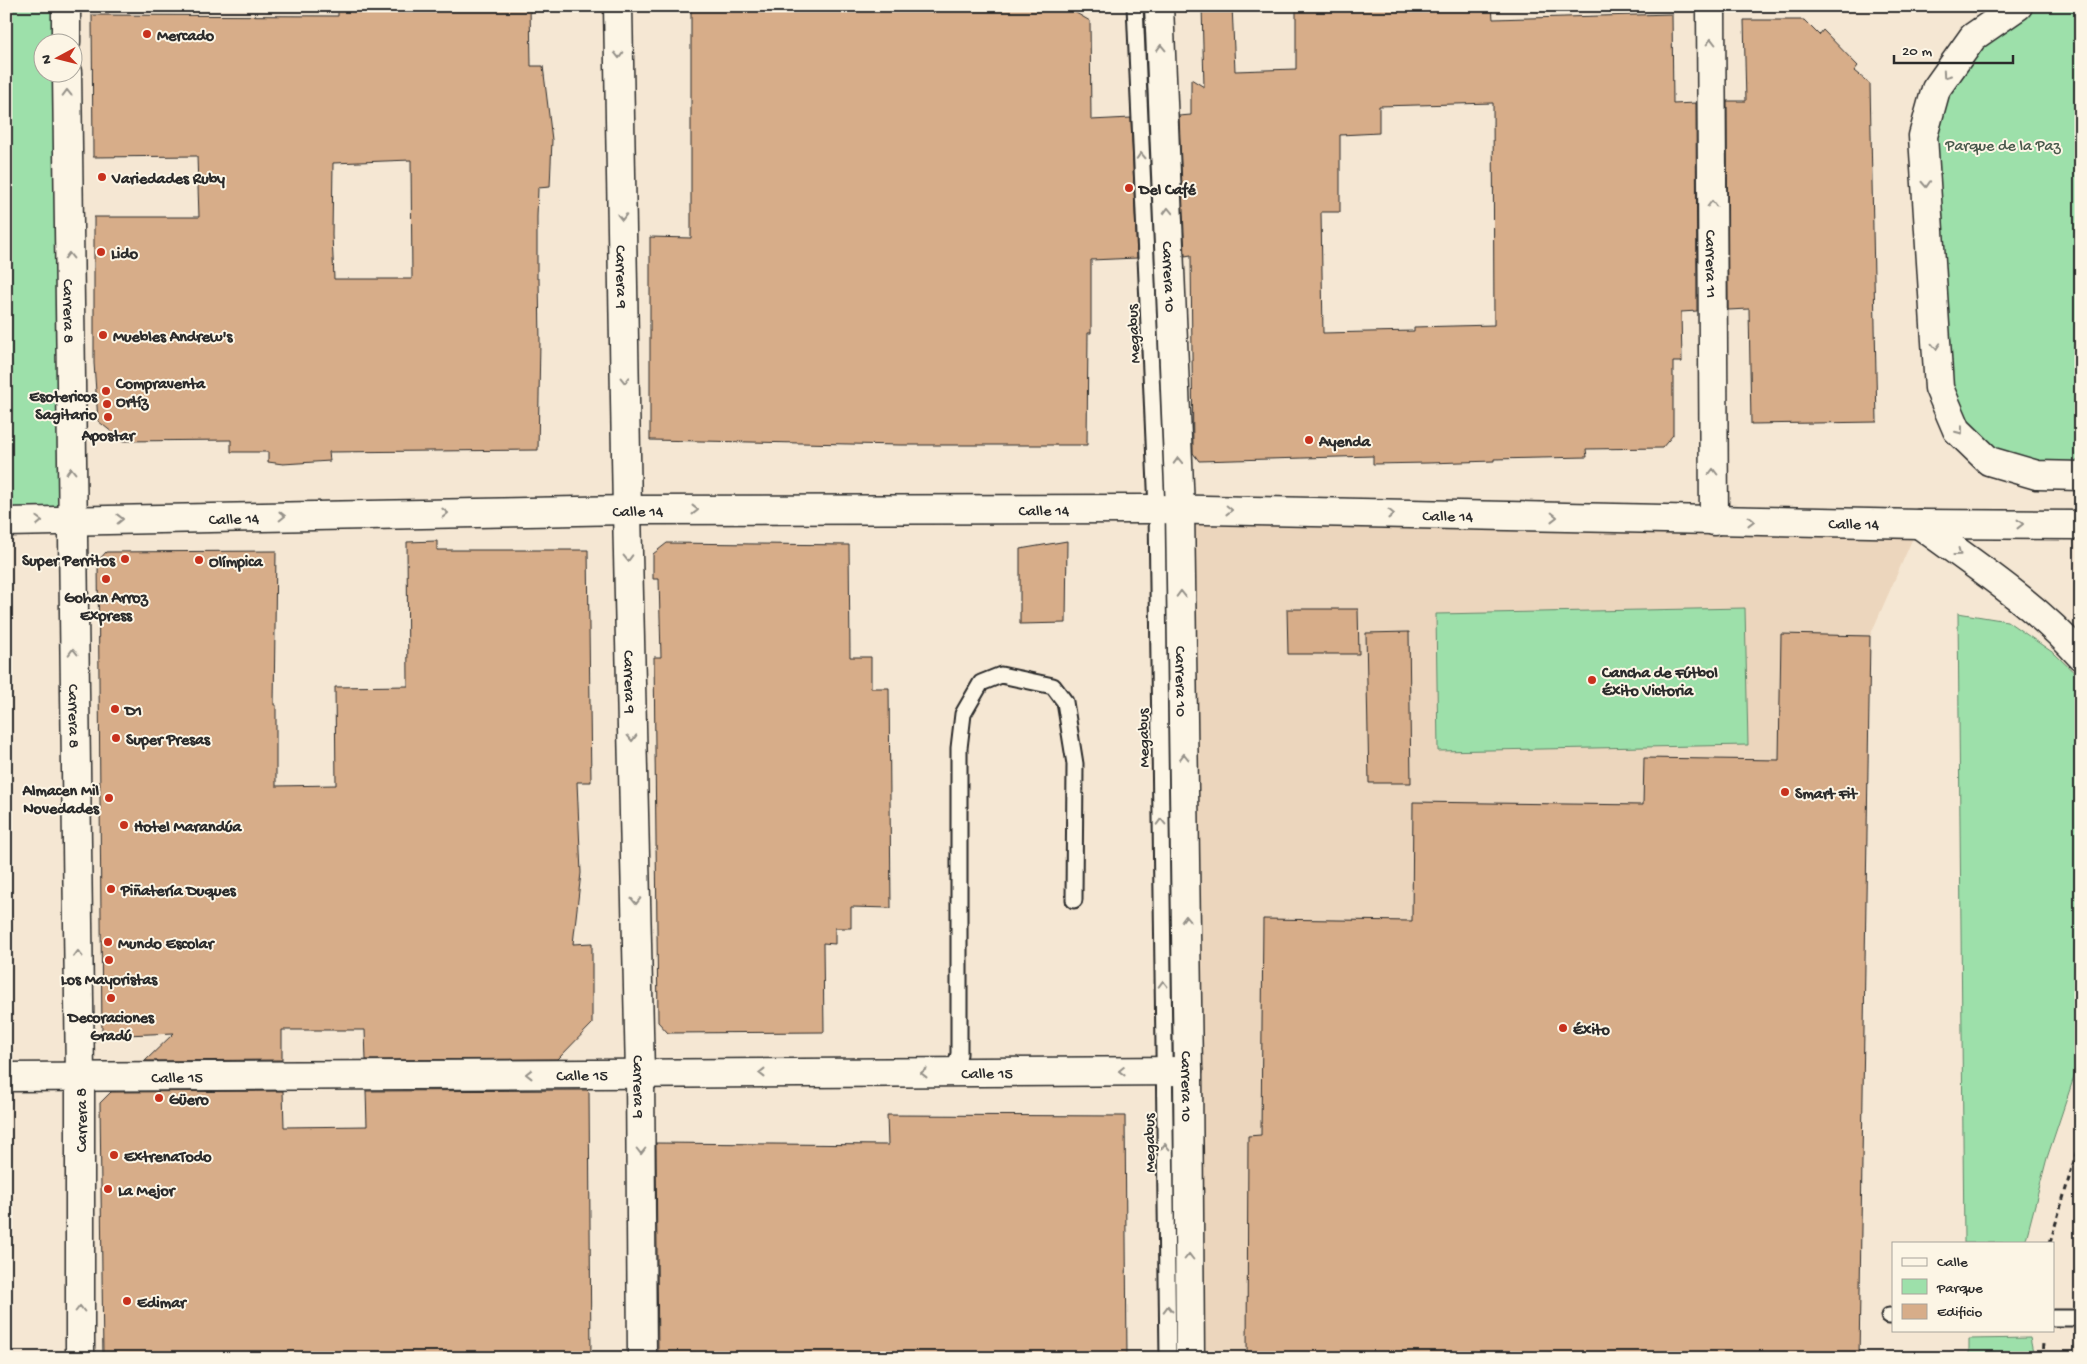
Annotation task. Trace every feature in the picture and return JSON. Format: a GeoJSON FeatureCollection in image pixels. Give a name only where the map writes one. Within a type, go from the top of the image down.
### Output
{"type":"FeatureCollection","features":[{"type":"Feature","properties":{"kind":"street"},"geometry":{"type":"LineString","coordinates":[[66,6],[66,32]]}},
{"type":"Feature","properties":{"kind":"street","name":"Carrera 9"},"geometry":{"type":"LineString","coordinates":[[618,6],[640,1074],[642,1358]]}},
{"type":"Feature","properties":{"kind":"street","name":"Carrera 10"},"geometry":{"type":"LineString","coordinates":[[1159,6],[1176,1071],[1190,1358]]}},
{"type":"Feature","properties":{"kind":"street","name":"Carrera 11"},"geometry":{"type":"LineString","coordinates":[[1711,6],[1714,521]]}},
{"type":"Feature","properties":{"kind":"street"},"geometry":{"type":"LineString","coordinates":[[2018,6],[1973,37],[1936,89],[1923,136],[1938,388],[1957,430],[1988,461],[2037,475],[2081,476]]}},
{"type":"Feature","properties":{"kind":"street","name":"Carrera 8"},"geometry":{"type":"LineString","coordinates":[[67,82],[71,520],[80,1077],[80,1358]]}},
{"type":"Feature","properties":{"kind":"street","name":"Calle 14"},"geometry":{"type":"LineString","coordinates":[[6,522],[627,510],[1168,509],[1714,521],[2081,525]]}},
{"type":"Feature","properties":{"kind":"street"},"geometry":{"type":"LineString","coordinates":[[1919,524],[2005,587],[2069,643],[2081,656]]}},
{"type":"Feature","properties":{"kind":"street","name":"Calle 15"},"geometry":{"type":"LineString","coordinates":[[6,1077],[1176,1071]]}},
{"type":"Feature","properties":{"kind":"lane","name":"Megabus"},"geometry":{"type":"LineString","coordinates":[[1135,6],[1139,118],[1168,509]]}},
{"type":"Feature","properties":{"kind":"lane"},"geometry":{"type":"LineString","coordinates":[[954,1073],[959,1054],[959,748],[963,714],[981,683],[1001,675],[1053,686],[1065,702],[1075,764],[1074,900]]}},
{"type":"Feature","properties":{"kind":"lane","name":"Megabus"},"geometry":{"type":"LineString","coordinates":[[1168,1358],[1176,1071]]}},
{"type":"Feature","properties":{"kind":"lane"},"geometry":{"type":"LineString","coordinates":[[2054,1318],[2081,1318]]}},
{"type":"Feature","properties":{"kind":"path"},"geometry":{"type":"LineString","coordinates":[[2050,1242],[2081,1137]]}},
{"type":"Feature","properties":{"kind":"shaded area"},"geometry":{"type":"Polygon","coordinates":[[[1180,509],[1919,524],[1870,636],[1859,1358],[1190,1358],[1180,509]]]}},
{"type":"Feature","properties":{"kind":"green space"},"geometry":{"type":"Polygon","coordinates":[[[6,6],[66,6],[66,32],[32,32],[32,82],[67,82],[72,507],[6,522],[6,6]]]}},
{"type":"Feature","properties":{"kind":"green space","name":"Parque de la Paz"},"geometry":{"type":"Polygon","coordinates":[[[2018,6],[2081,6],[2081,476],[1989,461],[1939,388],[1936,89],[2018,6]]]}},
{"type":"Feature","properties":{"kind":"green space","name":"Cancha de Fútbol Éxito Victoria"},"geometry":{"type":"Polygon","coordinates":[[[1745,608],[1748,745],[1438,751],[1436,614],[1745,608]]]}},
{"type":"Feature","properties":{"kind":"green space"},"geometry":{"type":"Polygon","coordinates":[[[1958,613],[2007,621],[2055,654],[2081,679],[2081,1056],[2047,1158],[2025,1242],[1964,1242],[1958,613]]]}},
{"type":"Feature","properties":{"kind":"green space"},"geometry":{"type":"Polygon","coordinates":[[[2030,1338],[2034,1358],[1969,1358],[1969,1339],[2030,1338]]]}},
{"type":"Feature","properties":{"kind":"building"},"geometry":{"type":"Polygon","coordinates":[[[338,6],[530,6],[531,66],[543,66],[552,140],[550,187],[538,188],[537,279],[539,279],[540,342],[538,450],[329,452],[330,461],[283,464],[268,462],[268,452],[231,452],[231,440],[123,441],[98,421],[94,363],[94,217],[199,217],[197,156],[93,157],[92,15],[338,16],[338,6]],[[411,160],[333,163],[332,235],[334,279],[412,279],[411,160]]]}},
{"type":"Feature","properties":{"kind":"building"},"geometry":{"type":"Polygon","coordinates":[[[691,6],[1064,6],[1090,21],[1091,120],[1131,118],[1137,258],[1091,260],[1091,333],[1088,333],[1087,445],[900,445],[650,440],[650,237],[691,238],[691,6]]]}},
{"type":"Feature","properties":{"kind":"building"},"geometry":{"type":"Polygon","coordinates":[[[1202,6],[1232,6],[1235,71],[1296,69],[1296,6],[1492,6],[1493,19],[1672,14],[1673,104],[1696,103],[1697,311],[1681,312],[1682,362],[1673,362],[1673,435],[1662,448],[1586,449],[1587,457],[1373,464],[1373,456],[1199,461],[1193,453],[1191,255],[1185,256],[1179,116],[1191,115],[1191,79],[1204,87],[1202,6]],[[1493,103],[1379,106],[1379,133],[1340,135],[1340,212],[1321,212],[1323,333],[1414,331],[1414,327],[1494,325],[1493,103]]]}},
{"type":"Feature","properties":{"kind":"building"},"geometry":{"type":"Polygon","coordinates":[[[1744,20],[1804,20],[1819,35],[1823,30],[1858,66],[1854,71],[1870,84],[1877,422],[1751,424],[1749,309],[1728,310],[1727,101],[1746,101],[1744,20]]]}},
{"type":"Feature","properties":{"kind":"building"},"geometry":{"type":"Polygon","coordinates":[[[437,541],[437,550],[588,550],[591,782],[577,782],[581,873],[573,944],[592,943],[592,1024],[558,1059],[366,1060],[365,1030],[282,1030],[282,1060],[145,1061],[174,1033],[102,1036],[98,561],[106,552],[276,551],[274,705],[276,705],[276,786],[336,785],[335,687],[408,686],[407,542],[437,541]]]}},
{"type":"Feature","properties":{"kind":"building"},"geometry":{"type":"Polygon","coordinates":[[[1067,541],[1066,623],[1020,624],[1020,549],[1067,541]]]}},
{"type":"Feature","properties":{"kind":"building"},"geometry":{"type":"Polygon","coordinates":[[[667,543],[849,545],[850,657],[871,657],[871,688],[889,688],[891,908],[851,907],[851,928],[835,928],[835,944],[823,943],[824,1032],[668,1033],[658,1022],[654,657],[661,657],[659,579],[653,579],[653,554],[667,543]]]}},
{"type":"Feature","properties":{"kind":"building"},"geometry":{"type":"Polygon","coordinates":[[[1287,609],[1358,609],[1359,654],[1288,654],[1287,609]]]}},
{"type":"Feature","properties":{"kind":"building"},"geometry":{"type":"Polygon","coordinates":[[[1409,632],[1411,783],[1369,783],[1366,633],[1409,632]]]}},
{"type":"Feature","properties":{"kind":"building","name":"Éxito"},"geometry":{"type":"Polygon","coordinates":[[[1781,634],[1870,636],[1859,1358],[1247,1358],[1248,1136],[1261,1135],[1263,919],[1412,921],[1413,802],[1643,805],[1644,758],[1779,760],[1781,634]]]}},
{"type":"Feature","properties":{"kind":"building"},"geometry":{"type":"Polygon","coordinates":[[[587,1090],[589,1092],[591,1358],[103,1358],[100,1103],[111,1092],[283,1091],[284,1127],[367,1126],[366,1091],[587,1090]]]}},
{"type":"Feature","properties":{"kind":"building"},"geometry":{"type":"Polygon","coordinates":[[[887,1115],[1125,1116],[1127,1358],[658,1358],[656,1143],[888,1145],[887,1115]]]}},
{"type":"Feature","properties":{"kind":"place","name":"Mercado"},"geometry":{"type":"Point","coordinates":[147,34]}},
{"type":"Feature","properties":{"kind":"place","name":"Variedades Ruby"},"geometry":{"type":"Point","coordinates":[102,177]}},
{"type":"Feature","properties":{"kind":"place","name":"Del Café"},"geometry":{"type":"Point","coordinates":[1129,188]}},
{"type":"Feature","properties":{"kind":"place","name":"Lido"},"geometry":{"type":"Point","coordinates":[101,252]}},
{"type":"Feature","properties":{"kind":"place","name":"Muebles Andrew's"},"geometry":{"type":"Point","coordinates":[103,335]}},
{"type":"Feature","properties":{"kind":"place","name":"Compraventa Ortíz"},"geometry":{"type":"Point","coordinates":[106,391]}},
{"type":"Feature","properties":{"kind":"place","name":"Esotericos Sagitario"},"geometry":{"type":"Point","coordinates":[107,404]}},
{"type":"Feature","properties":{"kind":"place","name":"Apostar"},"geometry":{"type":"Point","coordinates":[108,417]}},
{"type":"Feature","properties":{"kind":"place","name":"Ayenda"},"geometry":{"type":"Point","coordinates":[1309,440]}},
{"type":"Feature","properties":{"kind":"place","name":"Super Perritos"},"geometry":{"type":"Point","coordinates":[125,559]}},
{"type":"Feature","properties":{"kind":"place","name":"Olímpica"},"geometry":{"type":"Point","coordinates":[199,560]}},
{"type":"Feature","properties":{"kind":"place","name":"Gohan Arroz Express"},"geometry":{"type":"Point","coordinates":[106,579]}},
{"type":"Feature","properties":{"kind":"place","name":"Cancha de Fútbol Éxito Victoria"},"geometry":{"type":"Point","coordinates":[1592,680]}},
{"type":"Feature","properties":{"kind":"place","name":"D1"},"geometry":{"type":"Point","coordinates":[115,709]}},
{"type":"Feature","properties":{"kind":"place","name":"Super Presas"},"geometry":{"type":"Point","coordinates":[116,738]}},
{"type":"Feature","properties":{"kind":"place","name":"Smart Fit"},"geometry":{"type":"Point","coordinates":[1785,792]}},
{"type":"Feature","properties":{"kind":"place","name":"Almacen Mil Novedades"},"geometry":{"type":"Point","coordinates":[109,798]}},
{"type":"Feature","properties":{"kind":"place","name":"Hotel Marandúa"},"geometry":{"type":"Point","coordinates":[124,825]}},
{"type":"Feature","properties":{"kind":"place","name":"Piñatería Duques"},"geometry":{"type":"Point","coordinates":[111,889]}},
{"type":"Feature","properties":{"kind":"place","name":"Mundo Escolar"},"geometry":{"type":"Point","coordinates":[108,942]}},
{"type":"Feature","properties":{"kind":"place","name":"Los Mayoristas"},"geometry":{"type":"Point","coordinates":[109,960]}},
{"type":"Feature","properties":{"kind":"place","name":"Decoraciones Gradú"},"geometry":{"type":"Point","coordinates":[111,998]}},
{"type":"Feature","properties":{"kind":"place","name":"Éxito"},"geometry":{"type":"Point","coordinates":[1563,1028]}},
{"type":"Feature","properties":{"kind":"place","name":"Güero"},"geometry":{"type":"Point","coordinates":[159,1098]}},
{"type":"Feature","properties":{"kind":"place","name":"ExtrenaTodo"},"geometry":{"type":"Point","coordinates":[114,1155]}},
{"type":"Feature","properties":{"kind":"place","name":"La Mejor"},"geometry":{"type":"Point","coordinates":[108,1189]}},
{"type":"Feature","properties":{"kind":"place","name":"Edimar"},"geometry":{"type":"Point","coordinates":[127,1301]}}]}
